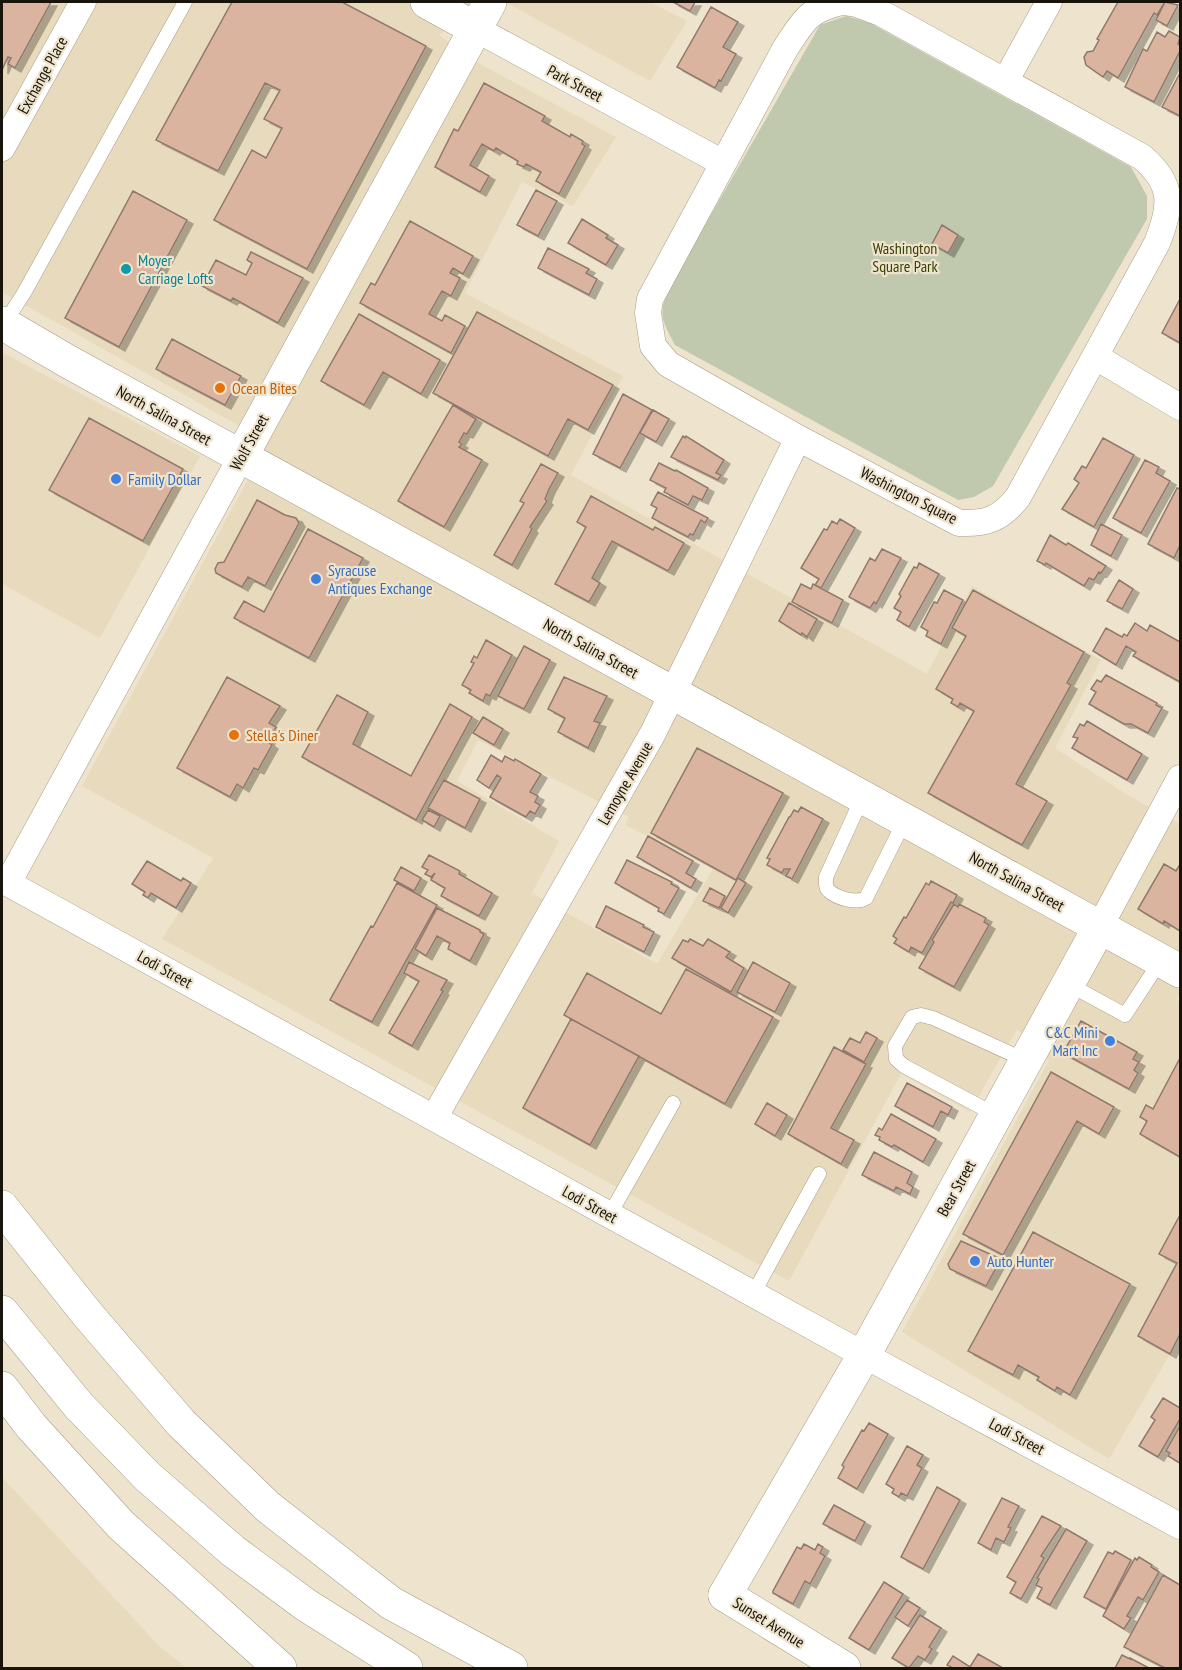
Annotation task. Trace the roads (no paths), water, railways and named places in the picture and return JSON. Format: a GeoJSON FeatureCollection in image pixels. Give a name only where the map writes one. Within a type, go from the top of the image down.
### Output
{"type":"FeatureCollection","features":[{"type":"Feature","properties":{"kind":"main road","name":"Park Street"},"geometry":{"type":"LineString","coordinates":[[427,2],[483,15]]}},
{"type":"Feature","properties":{"kind":"main road","name":"Wolf Street"},"geometry":{"type":"LineString","coordinates":[[241,457],[483,15]]}},
{"type":"Feature","properties":{"kind":"main road","name":"North Salina Street"},"geometry":{"type":"LineString","coordinates":[[3,324],[241,457],[1171,966]]}},
{"type":"Feature","properties":{"kind":"main road","name":"Bear Street"},"geometry":{"type":"LineString","coordinates":[[725,1595],[864,1355],[1100,926]]}},
{"type":"Feature","properties":{"kind":"main road"},"geometry":{"type":"LineString","coordinates":[[2,1207],[88,1315],[181,1422],[268,1507],[390,1603],[511,1668]]}},
{"type":"Feature","properties":{"kind":"main road"},"geometry":{"type":"LineString","coordinates":[[2,1312],[79,1407],[157,1484],[233,1551],[297,1599],[406,1668]]}},
{"type":"Feature","properties":{"kind":"main road"},"geometry":{"type":"LineString","coordinates":[[2,1388],[31,1426],[121,1525],[280,1668]]}},
{"type":"Feature","properties":{"kind":"main road","name":"Sunset Avenue"},"geometry":{"type":"LineString","coordinates":[[725,1595],[844,1668]]}},
{"type":"Feature","properties":{"kind":"street","name":"Exchange Place"},"geometry":{"type":"LineString","coordinates":[[2,148],[83,2]]}},
{"type":"Feature","properties":{"kind":"street"},"geometry":{"type":"LineString","coordinates":[[1006,80],[1049,2]]}},
{"type":"Feature","properties":{"kind":"street","name":"Washington Square"},"geometry":{"type":"LineString","coordinates":[[832,3],[857,4],[881,13],[1006,80],[1142,157],[1174,185],[1167,219],[1158,243],[1018,497],[1007,512],[980,524],[959,523],[798,438],[668,364],[653,346],[648,313],[650,299],[723,163],[785,49],[807,17],[832,3]]}},
{"type":"Feature","properties":{"kind":"street","name":"Park Street"},"geometry":{"type":"LineString","coordinates":[[483,15],[723,163]]}},
{"type":"Feature","properties":{"kind":"street"},"geometry":{"type":"LineString","coordinates":[[1096,357],[1180,407]]}},
{"type":"Feature","properties":{"kind":"street","name":"Lemoyne Avenue"},"geometry":{"type":"LineString","coordinates":[[434,1118],[648,743],[798,438]]}},
{"type":"Feature","properties":{"kind":"street","name":"Wolf Street"},"geometry":{"type":"LineString","coordinates":[[5,881],[241,457]]}},
{"type":"Feature","properties":{"kind":"street","name":"Bear Street"},"geometry":{"type":"LineString","coordinates":[[1100,926],[1180,778]]}},
{"type":"Feature","properties":{"kind":"street","name":"Lodi Street"},"geometry":{"type":"LineString","coordinates":[[5,881],[864,1355],[1180,1526]]}},
{"type":"Feature","properties":{"kind":"lane"},"geometry":{"type":"LineString","coordinates":[[3,324],[24,293],[185,2]]}},
{"type":"Feature","properties":{"kind":"lane"},"geometry":{"type":"LineString","coordinates":[[862,796],[826,877],[829,891],[854,902],[860,902],[866,898],[905,820]]}},
{"type":"Feature","properties":{"kind":"lane"},"geometry":{"type":"LineString","coordinates":[[1068,984],[1125,1015],[1171,966]]}},
{"type":"Feature","properties":{"kind":"lane"},"geometry":{"type":"LineString","coordinates":[[996,1115],[904,1066],[896,1059],[895,1046],[912,1017],[921,1015],[933,1018],[1027,1060]]}},
{"type":"Feature","properties":{"kind":"lane"},"geometry":{"type":"LineString","coordinates":[[610,1215],[673,1103]]}},
{"type":"Feature","properties":{"kind":"lane"},"geometry":{"type":"LineString","coordinates":[[753,1294],[819,1174]]}},
{"type":"Feature","properties":{"kind":"place","name":"Moyer Carriage Lofts"},"geometry":{"type":"Point","coordinates":[126,269]}},
{"type":"Feature","properties":{"kind":"place","name":"Ocean Bites"},"geometry":{"type":"Point","coordinates":[220,388]}},
{"type":"Feature","properties":{"kind":"place","name":"Family Dollar"},"geometry":{"type":"Point","coordinates":[116,479]}},
{"type":"Feature","properties":{"kind":"place","name":"Syracuse Antiques Exchange"},"geometry":{"type":"Point","coordinates":[316,579]}},
{"type":"Feature","properties":{"kind":"place","name":"Stella's Diner"},"geometry":{"type":"Point","coordinates":[234,735]}},
{"type":"Feature","properties":{"kind":"place","name":"C&C Mini Mart Inc"},"geometry":{"type":"Point","coordinates":[1110,1041]}},
{"type":"Feature","properties":{"kind":"place","name":"Auto Hunter"},"geometry":{"type":"Point","coordinates":[975,1261]}},
{"type":"Feature","properties":{"kind":"park label","name":"Washington Square Park"},"geometry":{"type":"Point","coordinates":[905,257]}}]}
